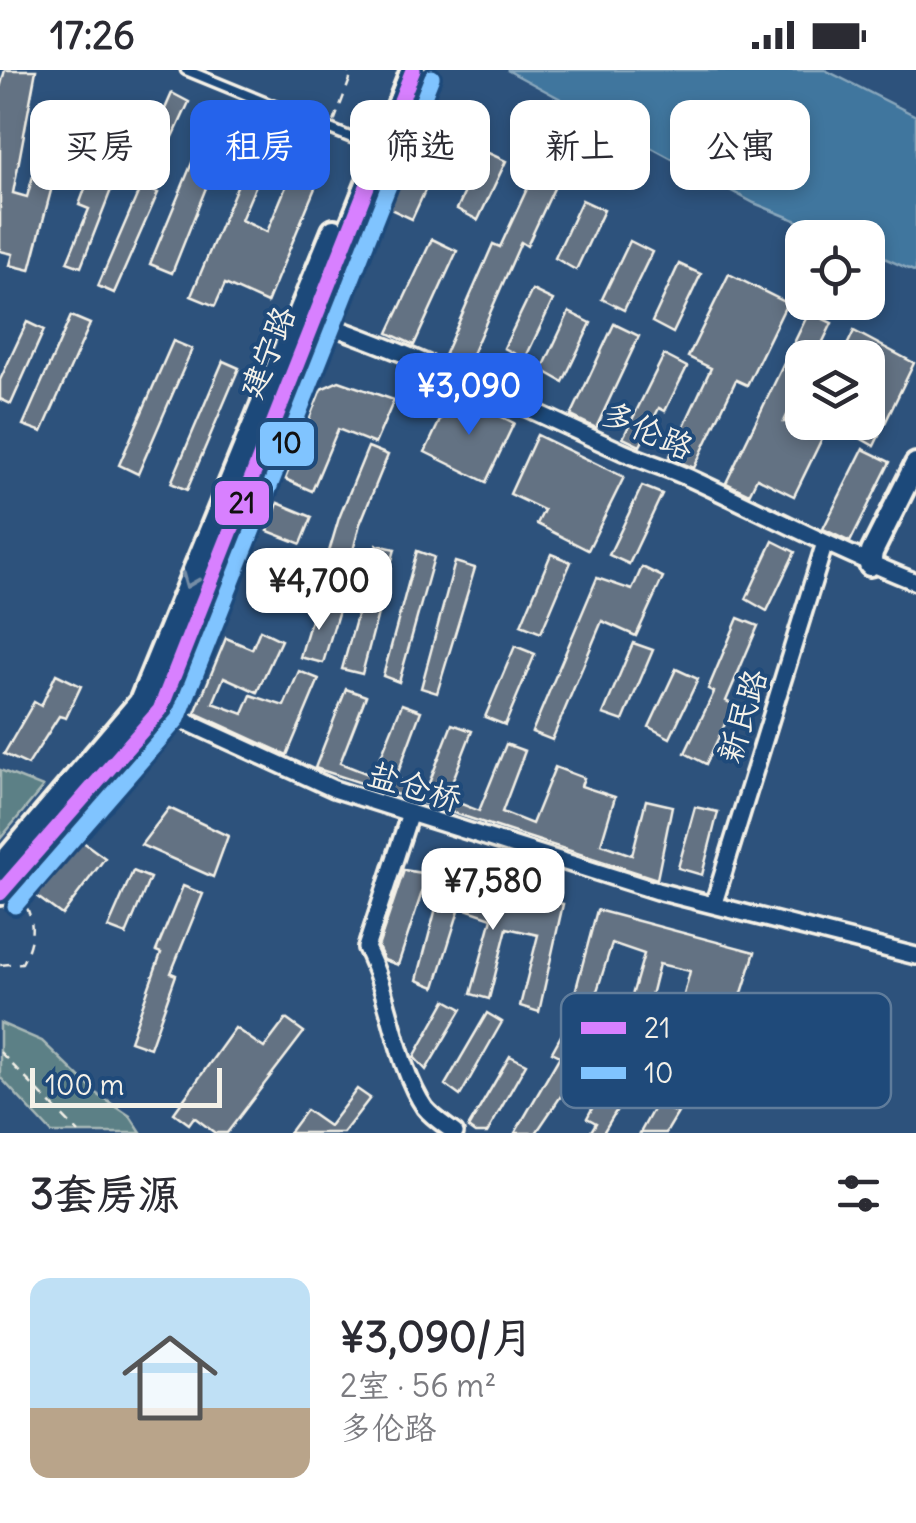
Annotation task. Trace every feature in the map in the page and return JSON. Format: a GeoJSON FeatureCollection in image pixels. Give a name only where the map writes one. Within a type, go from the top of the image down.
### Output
{"type":"FeatureCollection","features":[{"type":"Feature","properties":{"kind":"main road","name":"建宁路"},"geometry":{"type":"LineString","coordinates":[[386,100],[398,70]]}},
{"type":"Feature","properties":{"kind":"main road","name":"建宁路"},"geometry":{"type":"LineString","coordinates":[[2,882],[150,706],[307,317],[412,70]]}},
{"type":"Feature","properties":{"kind":"main road","name":"建宁路"},"geometry":{"type":"LineString","coordinates":[[307,317],[353,190]]}},
{"type":"Feature","properties":{"kind":"street","name":"多伦路"},"geometry":{"type":"LineString","coordinates":[[307,317],[497,391],[623,452],[690,478],[824,546],[916,582]]}},
{"type":"Feature","properties":{"kind":"street"},"geometry":{"type":"LineString","coordinates":[[870,565],[916,464]]}},
{"type":"Feature","properties":{"kind":"street"},"geometry":{"type":"LineString","coordinates":[[870,565],[879,558],[916,485]]}},
{"type":"Feature","properties":{"kind":"street","name":"新民路"},"geometry":{"type":"LineString","coordinates":[[714,903],[824,546]]}},
{"type":"Feature","properties":{"kind":"street","name":"盐仓桥"},"geometry":{"type":"LineString","coordinates":[[150,706],[334,789],[657,890],[916,956]]}},
{"type":"Feature","properties":{"kind":"street"},"geometry":{"type":"LineString","coordinates":[[410,813],[366,948],[380,976],[398,1040],[426,1108],[455,1133]]}},
{"type":"Feature","properties":{"kind":"lane"},"geometry":{"type":"LineString","coordinates":[[186,70],[256,100]]}},
{"type":"Feature","properties":{"kind":"lane"},"geometry":{"type":"LineString","coordinates":[[330,132],[350,139]]}},
{"type":"Feature","properties":{"kind":"path"},"geometry":{"type":"LineString","coordinates":[[330,132],[352,74],[343,70]]}},
{"type":"Feature","properties":{"kind":"path"},"geometry":{"type":"LineString","coordinates":[[0,966],[22,963],[33,942],[24,901],[2,882]]}},
{"type":"Feature","properties":{"kind":"path"},"geometry":{"type":"LineString","coordinates":[[0,1052],[79,1133]]}},
{"type":"Feature","properties":{"kind":"green space"},"geometry":{"type":"Polygon","coordinates":[[[0,770],[43,787],[0,839],[0,770]]]}},
{"type":"Feature","properties":{"kind":"green space"},"geometry":{"type":"Polygon","coordinates":[[[0,1023],[42,1041],[97,1094],[130,1116],[141,1133],[52,1133],[0,1077],[0,1023]]]}},
{"type":"Feature","properties":{"kind":"water"},"geometry":{"type":"Polygon","coordinates":[[[507,70],[825,70],[916,116],[916,272],[885,258],[885,220],[795,220],[730,190],[810,190],[810,100],[670,100],[670,158],[650,147],[650,100],[563,100],[507,70]]]}},
{"type":"Feature","properties":{"kind":"building"},"geometry":{"type":"Polygon","coordinates":[[[5,70],[36,70],[13,193],[27,197],[30,186],[30,190],[51,190],[30,270],[10,265],[13,254],[0,251],[0,88],[5,70]]]}},
{"type":"Feature","properties":{"kind":"building"},"geometry":{"type":"Polygon","coordinates":[[[172,93],[189,102],[170,143],[170,100],[172,93]]]}},
{"type":"Feature","properties":{"kind":"building"},"geometry":{"type":"Polygon","coordinates":[[[490,154],[506,161],[478,220],[457,209],[466,190],[490,190],[490,154]]]}},
{"type":"Feature","properties":{"kind":"building"},"geometry":{"type":"Polygon","coordinates":[[[190,167],[190,190],[205,190],[172,273],[150,264],[190,167]]]}},
{"type":"Feature","properties":{"kind":"building"},"geometry":{"type":"Polygon","coordinates":[[[85,190],[111,190],[81,267],[67,262],[89,209],[79,205],[85,190]]]}},
{"type":"Feature","properties":{"kind":"building"},"geometry":{"type":"Polygon","coordinates":[[[139,190],[158,193],[114,293],[98,286],[139,190]]]}},
{"type":"Feature","properties":{"kind":"building"},"geometry":{"type":"Polygon","coordinates":[[[235,190],[254,190],[241,220],[267,232],[285,190],[314,190],[267,303],[225,284],[215,306],[191,296],[235,190]]]}},
{"type":"Feature","properties":{"kind":"building"},"geometry":{"type":"Polygon","coordinates":[[[394,190],[425,190],[412,219],[386,207],[394,190]]]}},
{"type":"Feature","properties":{"kind":"building"},"geometry":{"type":"Polygon","coordinates":[[[526,190],[553,190],[527,246],[521,242],[466,368],[443,358],[493,244],[500,247],[526,190]]]}},
{"type":"Feature","properties":{"kind":"building"},"geometry":{"type":"Polygon","coordinates":[[[582,200],[604,210],[576,270],[555,258],[582,200]]]}},
{"type":"Feature","properties":{"kind":"building"},"geometry":{"type":"Polygon","coordinates":[[[432,239],[457,251],[414,345],[388,333],[432,239]]]}},
{"type":"Feature","properties":{"kind":"building"},"geometry":{"type":"Polygon","coordinates":[[[630,241],[652,252],[624,310],[602,299],[630,241]]]}},
{"type":"Feature","properties":{"kind":"building"},"geometry":{"type":"Polygon","coordinates":[[[679,264],[701,274],[673,333],[652,322],[679,264]]]}},
{"type":"Feature","properties":{"kind":"building"},"geometry":{"type":"Polygon","coordinates":[[[729,274],[785,302],[747,385],[736,380],[694,468],[669,458],[711,368],[688,357],[729,274]]]}},
{"type":"Feature","properties":{"kind":"building"},"geometry":{"type":"Polygon","coordinates":[[[532,290],[553,300],[525,359],[504,348],[532,290]]]}},
{"type":"Feature","properties":{"kind":"building"},"geometry":{"type":"Polygon","coordinates":[[[569,312],[591,323],[563,382],[542,370],[569,312]]]}},
{"type":"Feature","properties":{"kind":"building"},"geometry":{"type":"Polygon","coordinates":[[[71,316],[90,324],[42,432],[23,425],[71,316]]]}},
{"type":"Feature","properties":{"kind":"building"},"geometry":{"type":"Polygon","coordinates":[[[805,320],[832,323],[824,340],[795,340],[805,320]]]}},
{"type":"Feature","properties":{"kind":"building"},"geometry":{"type":"Polygon","coordinates":[[[27,322],[44,330],[11,404],[0,399],[0,380],[27,322]]]}},
{"type":"Feature","properties":{"kind":"building"},"geometry":{"type":"Polygon","coordinates":[[[614,324],[639,336],[596,428],[571,416],[614,324]]]}},
{"type":"Feature","properties":{"kind":"building"},"geometry":{"type":"Polygon","coordinates":[[[854,331],[871,340],[850,340],[854,331]]]}},
{"type":"Feature","properties":{"kind":"building"},"geometry":{"type":"Polygon","coordinates":[[[173,341],[192,349],[138,474],[119,465],[173,341]]]}},
{"type":"Feature","properties":{"kind":"building"},"geometry":{"type":"Polygon","coordinates":[[[885,348],[914,363],[885,423],[885,348]]]}},
{"type":"Feature","properties":{"kind":"building"},"geometry":{"type":"Polygon","coordinates":[[[664,355],[687,367],[665,411],[659,408],[640,446],[623,438],[664,355]]]}},
{"type":"Feature","properties":{"kind":"building"},"geometry":{"type":"Polygon","coordinates":[[[223,361],[239,368],[187,490],[171,483],[223,361]]]}},
{"type":"Feature","properties":{"kind":"building"},"geometry":{"type":"Polygon","coordinates":[[[785,361],[785,440],[821,440],[794,496],[757,478],[749,494],[726,483],[785,361]]]}},
{"type":"Feature","properties":{"kind":"building"},"geometry":{"type":"Polygon","coordinates":[[[339,381],[394,400],[375,444],[338,429],[312,491],[285,479],[321,389],[339,381]]]}},
{"type":"Feature","properties":{"kind":"building"},"geometry":{"type":"Polygon","coordinates":[[[453,393],[514,423],[486,482],[425,452],[453,393]]]}},
{"type":"Feature","properties":{"kind":"building"},"geometry":{"type":"Polygon","coordinates":[[[537,435],[624,477],[588,550],[537,524],[544,510],[510,494],[537,435]]]}},
{"type":"Feature","properties":{"kind":"building"},"geometry":{"type":"Polygon","coordinates":[[[368,447],[388,455],[360,524],[343,589],[320,582],[339,518],[368,447]]]}},
{"type":"Feature","properties":{"kind":"building"},"geometry":{"type":"Polygon","coordinates":[[[863,449],[890,462],[850,542],[823,529],[863,449]]]}},
{"type":"Feature","properties":{"kind":"building"},"geometry":{"type":"Polygon","coordinates":[[[642,486],[662,494],[629,564],[609,555],[642,486]]]}},
{"type":"Feature","properties":{"kind":"building"},"geometry":{"type":"Polygon","coordinates":[[[278,503],[312,517],[301,544],[268,531],[278,503]]]}},
{"type":"Feature","properties":{"kind":"building"},"geometry":{"type":"Polygon","coordinates":[[[773,541],[795,552],[767,611],[746,599],[773,541]]]}},
{"type":"Feature","properties":{"kind":"building"},"geometry":{"type":"Polygon","coordinates":[[[377,545],[395,549],[362,674],[342,669],[377,545]]]}},
{"type":"Feature","properties":{"kind":"building"},"geometry":{"type":"Polygon","coordinates":[[[417,551],[434,557],[399,682],[383,676],[417,551]]]}},
{"type":"Feature","properties":{"kind":"building"},"geometry":{"type":"Polygon","coordinates":[[[551,554],[571,562],[541,633],[521,625],[551,554]]]}},
{"type":"Feature","properties":{"kind":"building"},"geometry":{"type":"Polygon","coordinates":[[[455,562],[475,568],[437,693],[421,688],[455,562]]]}},
{"type":"Feature","properties":{"kind":"building"},"geometry":{"type":"Polygon","coordinates":[[[642,567],[663,577],[636,636],[602,621],[552,740],[532,732],[597,578],[632,590],[642,567]]]}},
{"type":"Feature","properties":{"kind":"building"},"geometry":{"type":"Polygon","coordinates":[[[316,603],[339,610],[323,663],[300,657],[316,603]]]}},
{"type":"Feature","properties":{"kind":"building"},"geometry":{"type":"Polygon","coordinates":[[[738,618],[758,626],[726,701],[734,705],[706,764],[685,753],[714,692],[708,689],[738,618]]]}},
{"type":"Feature","properties":{"kind":"building"},"geometry":{"type":"Polygon","coordinates":[[[260,630],[281,640],[257,692],[224,677],[213,703],[243,714],[251,695],[284,706],[299,671],[319,679],[287,755],[195,713],[226,638],[252,649],[260,630]]]}},
{"type":"Feature","properties":{"kind":"building"},"geometry":{"type":"Polygon","coordinates":[[[633,643],[653,650],[623,721],[603,714],[633,643]]]}},
{"type":"Feature","properties":{"kind":"building"},"geometry":{"type":"Polygon","coordinates":[[[515,646],[535,654],[505,725],[485,717],[515,646]]]}},
{"type":"Feature","properties":{"kind":"building"},"geometry":{"type":"Polygon","coordinates":[[[676,669],[698,679],[670,738],[649,727],[676,669]]]}},
{"type":"Feature","properties":{"kind":"building"},"geometry":{"type":"Polygon","coordinates":[[[56,674],[81,686],[66,718],[59,716],[28,765],[4,754],[34,702],[41,706],[56,674]]]}},
{"type":"Feature","properties":{"kind":"building"},"geometry":{"type":"Polygon","coordinates":[[[346,689],[366,696],[340,763],[373,776],[402,704],[421,711],[396,778],[426,791],[452,724],[472,731],[446,798],[479,811],[506,744],[525,751],[502,812],[532,824],[555,767],[584,778],[581,786],[615,797],[601,844],[632,855],[646,800],[672,806],[657,879],[315,768],[346,689]]]}},
{"type":"Feature","properties":{"kind":"building"},"geometry":{"type":"Polygon","coordinates":[[[695,807],[718,812],[702,875],[678,868],[695,807]]]}},
{"type":"Feature","properties":{"kind":"building"},"geometry":{"type":"Polygon","coordinates":[[[169,808],[228,836],[213,877],[141,845],[169,808]]]}},
{"type":"Feature","properties":{"kind":"building"},"geometry":{"type":"Polygon","coordinates":[[[79,839],[105,858],[62,915],[36,896],[79,839]]]}},
{"type":"Feature","properties":{"kind":"building"},"geometry":{"type":"Polygon","coordinates":[[[404,870],[428,874],[398,965],[384,960],[378,947],[404,870]]]}},
{"type":"Feature","properties":{"kind":"building"},"geometry":{"type":"Polygon","coordinates":[[[133,871],[150,878],[126,935],[108,928],[133,871]]]}},
{"type":"Feature","properties":{"kind":"building"},"geometry":{"type":"Polygon","coordinates":[[[445,874],[563,904],[539,1012],[520,1006],[538,935],[507,928],[489,999],[471,994],[492,918],[460,907],[435,987],[417,980],[445,874]]]}},
{"type":"Feature","properties":{"kind":"building"},"geometry":{"type":"Polygon","coordinates":[[[183,886],[203,894],[171,973],[176,975],[150,1048],[130,1041],[161,953],[156,951],[183,886]]]}},
{"type":"Feature","properties":{"kind":"building"},"geometry":{"type":"Polygon","coordinates":[[[597,910],[755,952],[742,993],[684,993],[690,971],[659,964],[652,993],[633,993],[644,954],[612,943],[596,993],[575,993],[597,910]]]}},
{"type":"Feature","properties":{"kind":"building"},"geometry":{"type":"Polygon","coordinates":[[[446,1000],[462,1009],[426,1070],[414,1057],[446,1000]]]}},
{"type":"Feature","properties":{"kind":"building"},"geometry":{"type":"Polygon","coordinates":[[[487,1013],[502,1022],[460,1096],[445,1085],[487,1013]]]}},
{"type":"Feature","properties":{"kind":"building"},"geometry":{"type":"Polygon","coordinates":[[[286,1019],[304,1032],[227,1133],[215,1133],[194,1117],[189,1124],[174,1113],[235,1028],[264,1048],[286,1019]]]}},
{"type":"Feature","properties":{"kind":"building"},"geometry":{"type":"Polygon","coordinates":[[[561,1036],[561,1096],[536,1133],[515,1133],[560,1056],[552,1052],[561,1036]]]}},
{"type":"Feature","properties":{"kind":"building"},"geometry":{"type":"Polygon","coordinates":[[[510,1056],[526,1064],[487,1133],[475,1133],[468,1128],[510,1056]]]}},
{"type":"Feature","properties":{"kind":"building"},"geometry":{"type":"Polygon","coordinates":[[[357,1089],[370,1098],[343,1133],[289,1133],[306,1110],[329,1126],[357,1089]]]}},
{"type":"Feature","properties":{"kind":"building"},"geometry":{"type":"Polygon","coordinates":[[[592,1108],[618,1108],[603,1133],[590,1133],[596,1123],[587,1118],[592,1108]]]}},
{"type":"Feature","properties":{"kind":"building"},"geometry":{"type":"Polygon","coordinates":[[[654,1108],[671,1108],[678,1113],[666,1133],[640,1133],[654,1108]]]}},
{"type":"Feature","properties":{"kind":"transit line","name":"21"},"geometry":{"type":"LineString","coordinates":[[0,893],[160,710],[413,70]]}},
{"type":"Feature","properties":{"kind":"transit line","name":"10"},"geometry":{"type":"LineString","coordinates":[[15,906],[178,719],[432,77]]}}]}
